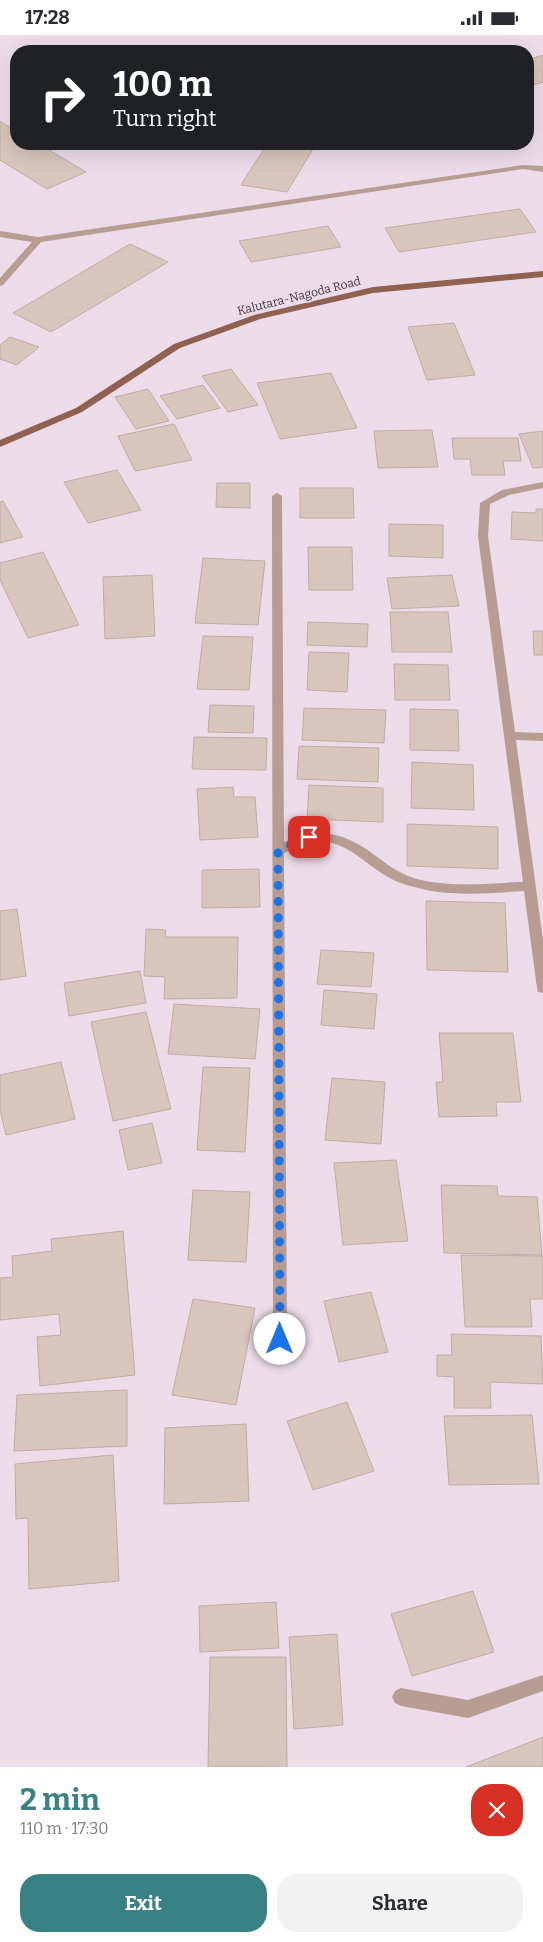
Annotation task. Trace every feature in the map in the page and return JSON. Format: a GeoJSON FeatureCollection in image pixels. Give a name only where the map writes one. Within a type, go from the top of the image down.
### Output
{"type":"FeatureCollection","features":[{"type":"Feature","properties":{"kind":"main road","name":"Kalutara-Nagoda Road"},"geometry":{"type":"LineString","coordinates":[[0,444],[79,410],[177,346],[257,317],[373,290],[543,274]]}},
{"type":"Feature","properties":{"kind":"street"},"geometry":{"type":"LineString","coordinates":[[0,234],[38,240],[523,167],[543,169]]}},
{"type":"Feature","properties":{"kind":"street"},"geometry":{"type":"LineString","coordinates":[[0,283],[38,240]]}},
{"type":"Feature","properties":{"kind":"street"},"geometry":{"type":"LineString","coordinates":[[543,485],[506,491],[485,503],[482,536],[543,988]]}},
{"type":"Feature","properties":{"kind":"street"},"geometry":{"type":"LineString","coordinates":[[277,497],[280,1339]]}},
{"type":"Feature","properties":{"kind":"street"},"geometry":{"type":"LineString","coordinates":[[510,736],[543,737]]}},
{"type":"Feature","properties":{"kind":"street"},"geometry":{"type":"LineString","coordinates":[[278,851],[309,837],[340,839],[350,842],[388,873],[418,884],[497,889],[530,885]]}},
{"type":"Feature","properties":{"kind":"street"},"geometry":{"type":"LineString","coordinates":[[401,1697],[468,1709],[543,1683]]}},
{"type":"Feature","properties":{"kind":"building"},"geometry":{"type":"Polygon","coordinates":[[[543,55],[543,82],[534,85],[534,58],[543,55]]]}},
{"type":"Feature","properties":{"kind":"building"},"geometry":{"type":"Polygon","coordinates":[[[0,121],[10,127],[10,150],[49,150],[86,172],[47,189],[0,160],[0,121]]]}},
{"type":"Feature","properties":{"kind":"building"},"geometry":{"type":"Polygon","coordinates":[[[263,150],[312,150],[287,192],[241,185],[263,150]]]}},
{"type":"Feature","properties":{"kind":"building"},"geometry":{"type":"Polygon","coordinates":[[[520,209],[536,232],[399,252],[385,228],[520,209]]]}},
{"type":"Feature","properties":{"kind":"building"},"geometry":{"type":"Polygon","coordinates":[[[328,226],[341,247],[251,262],[239,241],[328,226]]]}},
{"type":"Feature","properties":{"kind":"building"},"geometry":{"type":"Polygon","coordinates":[[[130,244],[168,262],[51,332],[13,313],[130,244]]]}},
{"type":"Feature","properties":{"kind":"building"},"geometry":{"type":"Polygon","coordinates":[[[454,323],[475,375],[427,380],[408,327],[454,323]]]}},
{"type":"Feature","properties":{"kind":"building"},"geometry":{"type":"Polygon","coordinates":[[[10,337],[39,347],[17,365],[0,359],[0,345],[10,337]]]}},
{"type":"Feature","properties":{"kind":"building"},"geometry":{"type":"Polygon","coordinates":[[[231,369],[258,405],[228,412],[202,376],[231,369]]]}},
{"type":"Feature","properties":{"kind":"building"},"geometry":{"type":"Polygon","coordinates":[[[331,373],[357,428],[280,439],[257,383],[331,373]]]}},
{"type":"Feature","properties":{"kind":"building"},"geometry":{"type":"Polygon","coordinates":[[[203,385],[220,408],[177,419],[160,396],[203,385]]]}},
{"type":"Feature","properties":{"kind":"building"},"geometry":{"type":"Polygon","coordinates":[[[148,389],[169,421],[136,429],[115,397],[148,389]]]}},
{"type":"Feature","properties":{"kind":"building"},"geometry":{"type":"Polygon","coordinates":[[[174,424],[192,460],[135,471],[118,436],[174,424]]]}},
{"type":"Feature","properties":{"kind":"building"},"geometry":{"type":"Polygon","coordinates":[[[432,430],[438,467],[378,468],[374,431],[432,430]]]}},
{"type":"Feature","properties":{"kind":"building"},"geometry":{"type":"Polygon","coordinates":[[[543,431],[543,467],[533,468],[519,434],[543,431]]]}},
{"type":"Feature","properties":{"kind":"building"},"geometry":{"type":"Polygon","coordinates":[[[452,438],[518,438],[521,461],[503,461],[505,475],[472,475],[470,459],[454,459],[452,438]]]}},
{"type":"Feature","properties":{"kind":"building"},"geometry":{"type":"Polygon","coordinates":[[[117,470],[141,510],[88,523],[64,482],[117,470]]]}},
{"type":"Feature","properties":{"kind":"building"},"geometry":{"type":"Polygon","coordinates":[[[217,483],[250,483],[250,508],[216,507],[217,483]]]}},
{"type":"Feature","properties":{"kind":"building"},"geometry":{"type":"Polygon","coordinates":[[[300,488],[353,488],[354,518],[300,518],[300,488]]]}},
{"type":"Feature","properties":{"kind":"building"},"geometry":{"type":"Polygon","coordinates":[[[3,501],[23,537],[0,543],[0,502],[3,501]]]}},
{"type":"Feature","properties":{"kind":"building"},"geometry":{"type":"Polygon","coordinates":[[[536,509],[543,509],[543,541],[511,539],[512,512],[536,513],[536,509]]]}},
{"type":"Feature","properties":{"kind":"building"},"geometry":{"type":"Polygon","coordinates":[[[389,524],[443,525],[443,558],[389,556],[389,524]]]}},
{"type":"Feature","properties":{"kind":"building"},"geometry":{"type":"Polygon","coordinates":[[[308,547],[352,547],[353,590],[309,590],[308,547]]]}},
{"type":"Feature","properties":{"kind":"building"},"geometry":{"type":"Polygon","coordinates":[[[43,552],[79,625],[28,638],[0,580],[0,563],[43,552]]]}},
{"type":"Feature","properties":{"kind":"building"},"geometry":{"type":"Polygon","coordinates":[[[203,558],[265,561],[258,625],[195,623],[203,558]]]}},
{"type":"Feature","properties":{"kind":"building"},"geometry":{"type":"Polygon","coordinates":[[[152,575],[155,636],[105,639],[103,577],[152,575]]]}},
{"type":"Feature","properties":{"kind":"building"},"geometry":{"type":"Polygon","coordinates":[[[452,575],[459,606],[392,609],[387,578],[452,575]]]}},
{"type":"Feature","properties":{"kind":"building"},"geometry":{"type":"Polygon","coordinates":[[[390,612],[448,612],[452,652],[392,652],[390,612]]]}},
{"type":"Feature","properties":{"kind":"building"},"geometry":{"type":"Polygon","coordinates":[[[308,622],[368,624],[367,647],[307,645],[308,622]]]}},
{"type":"Feature","properties":{"kind":"building"},"geometry":{"type":"Polygon","coordinates":[[[533,631],[543,631],[543,655],[534,655],[533,631]]]}},
{"type":"Feature","properties":{"kind":"building"},"geometry":{"type":"Polygon","coordinates":[[[203,636],[253,637],[249,690],[197,689],[203,636]]]}},
{"type":"Feature","properties":{"kind":"building"},"geometry":{"type":"Polygon","coordinates":[[[309,652],[349,653],[347,692],[307,690],[309,652]]]}},
{"type":"Feature","properties":{"kind":"building"},"geometry":{"type":"Polygon","coordinates":[[[394,664],[448,665],[450,700],[395,700],[394,664]]]}},
{"type":"Feature","properties":{"kind":"building"},"geometry":{"type":"Polygon","coordinates":[[[210,705],[254,706],[253,733],[208,732],[210,705]]]}},
{"type":"Feature","properties":{"kind":"building"},"geometry":{"type":"Polygon","coordinates":[[[304,708],[386,710],[384,743],[302,740],[304,708]]]}},
{"type":"Feature","properties":{"kind":"building"},"geometry":{"type":"Polygon","coordinates":[[[410,709],[458,710],[459,751],[410,750],[410,709]]]}},
{"type":"Feature","properties":{"kind":"building"},"geometry":{"type":"Polygon","coordinates":[[[194,737],[267,738],[266,770],[192,769],[194,737]]]}},
{"type":"Feature","properties":{"kind":"building"},"geometry":{"type":"Polygon","coordinates":[[[299,746],[379,748],[378,782],[297,779],[299,746]]]}},
{"type":"Feature","properties":{"kind":"building"},"geometry":{"type":"Polygon","coordinates":[[[412,762],[473,765],[474,810],[411,808],[412,762]]]}},
{"type":"Feature","properties":{"kind":"building"},"geometry":{"type":"Polygon","coordinates":[[[309,785],[383,788],[383,822],[307,819],[309,785]]]}},
{"type":"Feature","properties":{"kind":"building"},"geometry":{"type":"Polygon","coordinates":[[[233,787],[234,797],[255,797],[258,837],[200,840],[197,789],[233,787]]]}},
{"type":"Feature","properties":{"kind":"building"},"geometry":{"type":"Polygon","coordinates":[[[407,824],[498,827],[498,869],[407,866],[407,824]]]}},
{"type":"Feature","properties":{"kind":"building"},"geometry":{"type":"Polygon","coordinates":[[[259,869],[260,907],[202,908],[202,870],[259,869]]]}},
{"type":"Feature","properties":{"kind":"building"},"geometry":{"type":"Polygon","coordinates":[[[426,901],[505,903],[508,972],[427,970],[426,901]]]}},
{"type":"Feature","properties":{"kind":"building"},"geometry":{"type":"Polygon","coordinates":[[[17,909],[26,976],[0,980],[0,911],[17,909]]]}},
{"type":"Feature","properties":{"kind":"building"},"geometry":{"type":"Polygon","coordinates":[[[146,929],[166,930],[165,937],[238,937],[237,998],[164,999],[165,977],[144,976],[146,929]]]}},
{"type":"Feature","properties":{"kind":"building"},"geometry":{"type":"Polygon","coordinates":[[[321,950],[374,953],[371,987],[317,984],[321,950]]]}},
{"type":"Feature","properties":{"kind":"building"},"geometry":{"type":"Polygon","coordinates":[[[140,971],[146,1003],[69,1016],[64,983],[140,971]]]}},
{"type":"Feature","properties":{"kind":"building"},"geometry":{"type":"Polygon","coordinates":[[[324,990],[377,994],[374,1029],[321,1025],[324,990]]]}},
{"type":"Feature","properties":{"kind":"building"},"geometry":{"type":"Polygon","coordinates":[[[174,1004],[260,1009],[255,1059],[168,1054],[174,1004]]]}},
{"type":"Feature","properties":{"kind":"building"},"geometry":{"type":"Polygon","coordinates":[[[146,1012],[171,1109],[113,1121],[91,1022],[146,1012]]]}},
{"type":"Feature","properties":{"kind":"building"},"geometry":{"type":"Polygon","coordinates":[[[439,1033],[513,1033],[521,1102],[496,1102],[497,1116],[439,1117],[436,1082],[443,1082],[439,1033]]]}},
{"type":"Feature","properties":{"kind":"building"},"geometry":{"type":"Polygon","coordinates":[[[61,1062],[75,1119],[6,1135],[0,1110],[0,1075],[61,1062]]]}},
{"type":"Feature","properties":{"kind":"building"},"geometry":{"type":"Polygon","coordinates":[[[203,1067],[250,1068],[245,1152],[197,1150],[203,1067]]]}},
{"type":"Feature","properties":{"kind":"building"},"geometry":{"type":"Polygon","coordinates":[[[332,1078],[385,1082],[381,1144],[325,1140],[332,1078]]]}},
{"type":"Feature","properties":{"kind":"building"},"geometry":{"type":"Polygon","coordinates":[[[152,1123],[162,1163],[128,1170],[119,1130],[152,1123]]]}},
{"type":"Feature","properties":{"kind":"building"},"geometry":{"type":"Polygon","coordinates":[[[396,1160],[408,1241],[343,1245],[334,1163],[396,1160]]]}},
{"type":"Feature","properties":{"kind":"building"},"geometry":{"type":"Polygon","coordinates":[[[441,1185],[497,1186],[498,1196],[537,1197],[542,1255],[444,1253],[441,1185]]]}},
{"type":"Feature","properties":{"kind":"building"},"geometry":{"type":"Polygon","coordinates":[[[193,1190],[250,1192],[246,1262],[188,1260],[193,1190]]]}},
{"type":"Feature","properties":{"kind":"building"},"geometry":{"type":"Polygon","coordinates":[[[123,1231],[135,1375],[40,1386],[37,1337],[61,1335],[59,1314],[0,1320],[0,1278],[13,1277],[12,1256],[52,1251],[51,1239],[123,1231]]]}},
{"type":"Feature","properties":{"kind":"building"},"geometry":{"type":"Polygon","coordinates":[[[461,1255],[543,1256],[543,1299],[530,1299],[532,1327],[465,1327],[461,1255]]]}},
{"type":"Feature","properties":{"kind":"building"},"geometry":{"type":"Polygon","coordinates":[[[371,1292],[388,1352],[339,1362],[324,1301],[371,1292]]]}},
{"type":"Feature","properties":{"kind":"building"},"geometry":{"type":"Polygon","coordinates":[[[193,1299],[255,1308],[236,1405],[172,1395],[193,1299]]]}},
{"type":"Feature","properties":{"kind":"building"},"geometry":{"type":"Polygon","coordinates":[[[451,1334],[541,1336],[543,1384],[490,1382],[491,1408],[454,1408],[454,1377],[437,1376],[437,1355],[452,1355],[451,1334]]]}},
{"type":"Feature","properties":{"kind":"building"},"geometry":{"type":"Polygon","coordinates":[[[127,1390],[127,1446],[14,1451],[17,1395],[127,1390]]]}},
{"type":"Feature","properties":{"kind":"building"},"geometry":{"type":"Polygon","coordinates":[[[347,1402],[374,1471],[313,1490],[287,1421],[347,1402]]]}},
{"type":"Feature","properties":{"kind":"building"},"geometry":{"type":"Polygon","coordinates":[[[532,1415],[539,1484],[449,1485],[444,1416],[532,1415]]]}},
{"type":"Feature","properties":{"kind":"building"},"geometry":{"type":"Polygon","coordinates":[[[246,1424],[249,1501],[164,1504],[165,1428],[246,1424]]]}},
{"type":"Feature","properties":{"kind":"building"},"geometry":{"type":"Polygon","coordinates":[[[113,1455],[119,1581],[29,1589],[28,1518],[16,1519],[15,1464],[113,1455]]]}},
{"type":"Feature","properties":{"kind":"building"},"geometry":{"type":"Polygon","coordinates":[[[473,1591],[494,1652],[412,1676],[391,1614],[473,1591]]]}},
{"type":"Feature","properties":{"kind":"building"},"geometry":{"type":"Polygon","coordinates":[[[276,1602],[279,1648],[200,1652],[199,1606],[276,1602]]]}},
{"type":"Feature","properties":{"kind":"building"},"geometry":{"type":"Polygon","coordinates":[[[337,1634],[343,1725],[294,1729],[289,1637],[337,1634]]]}},
{"type":"Feature","properties":{"kind":"building"},"geometry":{"type":"Polygon","coordinates":[[[210,1657],[286,1657],[287,1767],[208,1767],[210,1657]]]}},
{"type":"Feature","properties":{"kind":"building"},"geometry":{"type":"Polygon","coordinates":[[[543,1737],[543,1767],[466,1767],[543,1737]]]}},
{"type":"Feature","properties":{"kind":"route"},"geometry":{"type":"LineString","coordinates":[[280,1339],[278,851],[309,837]]}}]}
